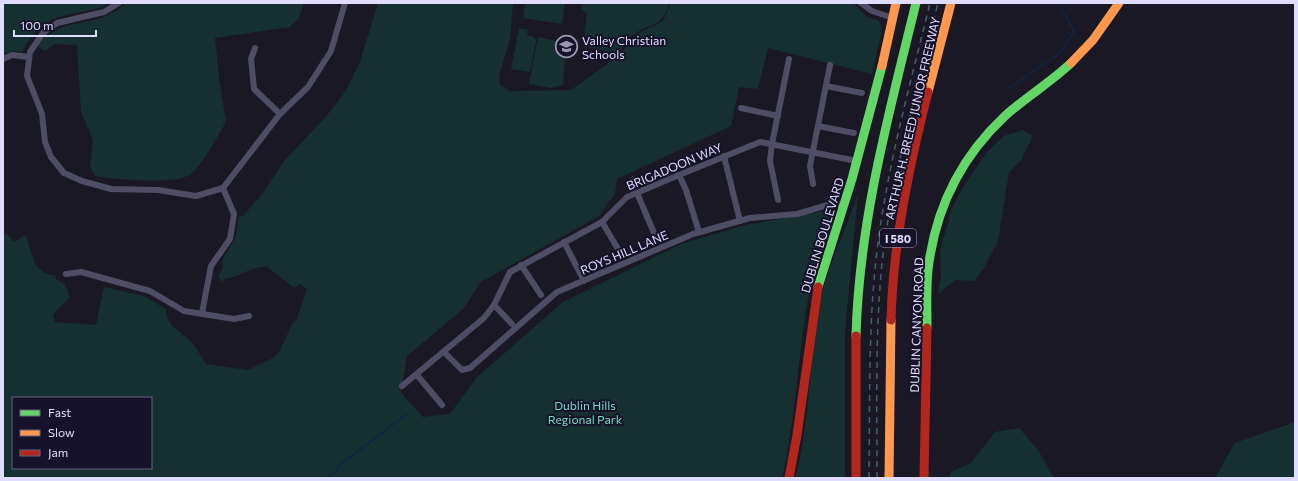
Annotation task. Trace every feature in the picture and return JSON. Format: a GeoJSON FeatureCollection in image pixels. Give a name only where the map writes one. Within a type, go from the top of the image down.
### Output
{"type":"FeatureCollection","features":[{"type":"Feature","properties":{"kind":"main road","name":"DUBLIN BOULEVARD"},"geometry":{"type":"LineString","coordinates":[[789,478],[797,435],[815,298],[857,161],[880,76],[896,3]]}},
{"type":"Feature","properties":{"kind":"main road","name":"ARTHUR H. BREED JUNIOR FREEWAY"},"geometry":{"type":"LineString","coordinates":[[856,478],[857,326],[863,244],[877,164],[916,3]]}},
{"type":"Feature","properties":{"kind":"main road","name":"ARTHUR H. BREED JUNIOR FREEWAY"},"geometry":{"type":"LineString","coordinates":[[889,478],[891,320],[896,250],[909,178],[950,3]]}},
{"type":"Feature","properties":{"kind":"main road","name":"DUBLIN CANYON ROAD"},"geometry":{"type":"LineString","coordinates":[[924,478],[928,272],[934,233],[945,200],[964,165],[988,133],[1005,116],[1061,72],[1088,46],[1104,27],[1119,3]]}},
{"type":"Feature","properties":{"kind":"street"},"geometry":{"type":"LineString","coordinates":[[119,3],[104,12],[65,21],[50,27],[37,40],[29,57],[27,76],[42,114],[45,142],[55,165],[64,173],[82,181],[111,189],[158,190],[196,196],[223,188],[280,114],[308,87],[331,51],[345,3]]}},
{"type":"Feature","properties":{"kind":"street"},"geometry":{"type":"LineString","coordinates":[[861,3],[872,12],[893,18]]}},
{"type":"Feature","properties":{"kind":"street"},"geometry":{"type":"LineString","coordinates":[[255,48],[251,59],[254,89],[280,114]]}},
{"type":"Feature","properties":{"kind":"street"},"geometry":{"type":"LineString","coordinates":[[3,59],[12,55],[29,57]]}},
{"type":"Feature","properties":{"kind":"street"},"geometry":{"type":"LineString","coordinates":[[778,200],[770,161],[789,59]]}},
{"type":"Feature","properties":{"kind":"street"},"geometry":{"type":"LineString","coordinates":[[813,184],[810,166],[830,65]]}},
{"type":"Feature","properties":{"kind":"street"},"geometry":{"type":"LineString","coordinates":[[826,86],[862,93]]}},
{"type":"Feature","properties":{"kind":"street"},"geometry":{"type":"LineString","coordinates":[[741,108],[778,116]]}},
{"type":"Feature","properties":{"kind":"street"},"geometry":{"type":"LineString","coordinates":[[818,126],[854,133]]}},
{"type":"Feature","properties":{"kind":"street","name":"BRIGADOON WAY"},"geometry":{"type":"LineString","coordinates":[[402,386],[484,318],[494,305],[510,272],[602,222],[627,197],[760,142],[813,151],[857,161]]}},
{"type":"Feature","properties":{"kind":"street"},"geometry":{"type":"LineString","coordinates":[[724,156],[740,221]]}},
{"type":"Feature","properties":{"kind":"street"},"geometry":{"type":"LineString","coordinates":[[679,175],[686,190],[699,232]]}},
{"type":"Feature","properties":{"kind":"street"},"geometry":{"type":"LineString","coordinates":[[202,313],[211,266],[230,239],[234,214],[223,188]]}},
{"type":"Feature","properties":{"kind":"street"},"geometry":{"type":"LineString","coordinates":[[637,193],[657,240]]}},
{"type":"Feature","properties":{"kind":"street","name":"ROYS HILL LANE"},"geometry":{"type":"LineString","coordinates":[[444,352],[462,370],[470,368],[557,292],[699,232],[761,216],[797,214],[832,204],[844,205]]}},
{"type":"Feature","properties":{"kind":"street"},"geometry":{"type":"LineString","coordinates":[[602,222],[621,254]]}},
{"type":"Feature","properties":{"kind":"street"},"geometry":{"type":"LineString","coordinates":[[564,242],[584,281]]}},
{"type":"Feature","properties":{"kind":"street"},"geometry":{"type":"LineString","coordinates":[[521,265],[541,295]]}},
{"type":"Feature","properties":{"kind":"street"},"geometry":{"type":"LineString","coordinates":[[66,274],[81,272],[150,292],[184,311],[234,319],[249,316]]}},
{"type":"Feature","properties":{"kind":"street"},"geometry":{"type":"LineString","coordinates":[[494,305],[512,324]]}},
{"type":"Feature","properties":{"kind":"street"},"geometry":{"type":"LineString","coordinates":[[417,375],[442,405]]}},
{"type":"Feature","properties":{"kind":"green space"},"geometry":{"type":"Polygon","coordinates":[[[3,3],[108,3],[102,7],[54,19],[46,23],[33,35],[22,52],[13,51],[3,54],[3,3]]]}},
{"type":"Feature","properties":{"kind":"green space"},"geometry":{"type":"Polygon","coordinates":[[[125,3],[304,3],[298,20],[291,25],[291,27],[215,38],[226,122],[202,162],[192,173],[185,177],[146,180],[116,179],[95,176],[90,167],[93,140],[81,112],[77,45],[55,44],[45,51],[37,46],[47,36],[58,29],[103,17],[114,12],[125,3]]]}},
{"type":"Feature","properties":{"kind":"green space","name":"Dublin Hills Regional Park"},"geometry":{"type":"Polygon","coordinates":[[[378,3],[513,3],[510,39],[499,76],[500,85],[510,91],[571,90],[620,55],[635,35],[663,21],[671,3],[853,3],[866,16],[879,21],[882,29],[872,74],[768,48],[758,89],[739,87],[731,126],[617,179],[615,194],[599,216],[481,282],[463,309],[407,356],[401,393],[423,417],[450,414],[477,377],[563,302],[681,244],[745,225],[837,209],[818,260],[808,298],[790,437],[782,478],[3,478],[3,233],[7,234],[14,242],[26,235],[34,261],[38,267],[48,274],[55,275],[57,280],[65,284],[70,297],[53,315],[55,322],[96,325],[104,287],[144,296],[166,309],[168,320],[194,345],[206,364],[248,370],[273,358],[279,353],[292,324],[297,319],[307,289],[300,284],[294,288],[266,266],[252,269],[225,279],[221,282],[218,276],[223,268],[222,260],[235,239],[239,217],[243,216],[263,193],[284,161],[325,118],[345,92],[360,62],[378,3]]]}},
{"type":"Feature","properties":{"kind":"green space"},"geometry":{"type":"Polygon","coordinates":[[[525,3],[565,3],[562,24],[523,18],[525,3]]]}},
{"type":"Feature","properties":{"kind":"green space"},"geometry":{"type":"Polygon","coordinates":[[[583,3],[670,3],[663,17],[659,21],[634,34],[618,54],[583,46],[587,14],[581,9],[583,3]]]}},
{"type":"Feature","properties":{"kind":"green space"},"geometry":{"type":"Polygon","coordinates":[[[519,28],[528,30],[527,35],[534,37],[536,41],[530,72],[511,69],[519,28]]]}},
{"type":"Feature","properties":{"kind":"green space"},"geometry":{"type":"Polygon","coordinates":[[[538,37],[566,43],[563,85],[551,88],[529,84],[538,37]]]}},
{"type":"Feature","properties":{"kind":"green space"},"geometry":{"type":"Polygon","coordinates":[[[1023,130],[1033,136],[1021,160],[1009,172],[998,241],[984,268],[974,281],[955,280],[938,294],[941,276],[940,250],[952,208],[962,189],[987,152],[1004,136],[1023,130]]]}},
{"type":"Feature","properties":{"kind":"green space"},"geometry":{"type":"Polygon","coordinates":[[[858,193],[845,332],[845,478],[795,478],[804,435],[813,346],[823,289],[858,193]]]}},
{"type":"Feature","properties":{"kind":"green space"},"geometry":{"type":"Polygon","coordinates":[[[1295,422],[1295,478],[1215,478],[1235,443],[1295,422]]]}},
{"type":"Feature","properties":{"kind":"green space"},"geometry":{"type":"Polygon","coordinates":[[[1019,428],[1038,450],[1054,478],[949,478],[951,472],[971,463],[995,432],[1019,428]]]}},
{"type":"Feature","properties":{"kind":"waterway"},"geometry":{"type":"LineString","coordinates":[[1008,89],[1061,52],[1074,31],[1061,9],[1062,3]]}},
{"type":"Feature","properties":{"kind":"waterway"},"geometry":{"type":"LineString","coordinates":[[327,478],[336,471],[340,465],[407,414]]}},
{"type":"Feature","properties":{"kind":"railway"},"geometry":{"type":"LineString","coordinates":[[869,478],[872,307],[877,251],[881,220],[893,157],[930,3]]}},
{"type":"Feature","properties":{"kind":"railway"},"geometry":{"type":"LineString","coordinates":[[877,478],[877,344],[882,263],[886,230],[899,165],[938,3]]}},
{"type":"Feature","properties":{"kind":"traffic: fast"},"geometry":{"type":"LineString","coordinates":[[856,336],[858,293],[869,210],[886,127],[916,3]]}},
{"type":"Feature","properties":{"kind":"traffic: fast"},"geometry":{"type":"LineString","coordinates":[[927,328],[927,277],[932,248],[937,226],[944,206],[963,167],[975,149],[1005,116],[1071,63]]}},
{"type":"Feature","properties":{"kind":"traffic: fast"},"geometry":{"type":"LineString","coordinates":[[818,287],[852,179],[882,66]]}},
{"type":"Feature","properties":{"kind":"traffic: slow"},"geometry":{"type":"LineString","coordinates":[[882,66],[896,3]]}},
{"type":"Feature","properties":{"kind":"traffic: slow"},"geometry":{"type":"LineString","coordinates":[[928,92],[951,3]]}},
{"type":"Feature","properties":{"kind":"traffic: slow"},"geometry":{"type":"LineString","coordinates":[[1071,63],[1093,40],[1119,3]]}},
{"type":"Feature","properties":{"kind":"traffic: slow"},"geometry":{"type":"LineString","coordinates":[[889,478],[891,320]]}},
{"type":"Feature","properties":{"kind":"traffic: jam"},"geometry":{"type":"LineString","coordinates":[[891,320],[895,262],[903,205],[914,148],[928,92]]}},
{"type":"Feature","properties":{"kind":"traffic: jam"},"geometry":{"type":"LineString","coordinates":[[789,478],[797,435],[818,287]]}},
{"type":"Feature","properties":{"kind":"traffic: jam"},"geometry":{"type":"LineString","coordinates":[[924,478],[927,328]]}},
{"type":"Feature","properties":{"kind":"traffic: jam"},"geometry":{"type":"LineString","coordinates":[[856,336],[856,478]]}},
{"type":"Feature","properties":{"kind":"place","name":"Valley Christian Schools"},"geometry":{"type":"Point","coordinates":[567,47]}}]}
